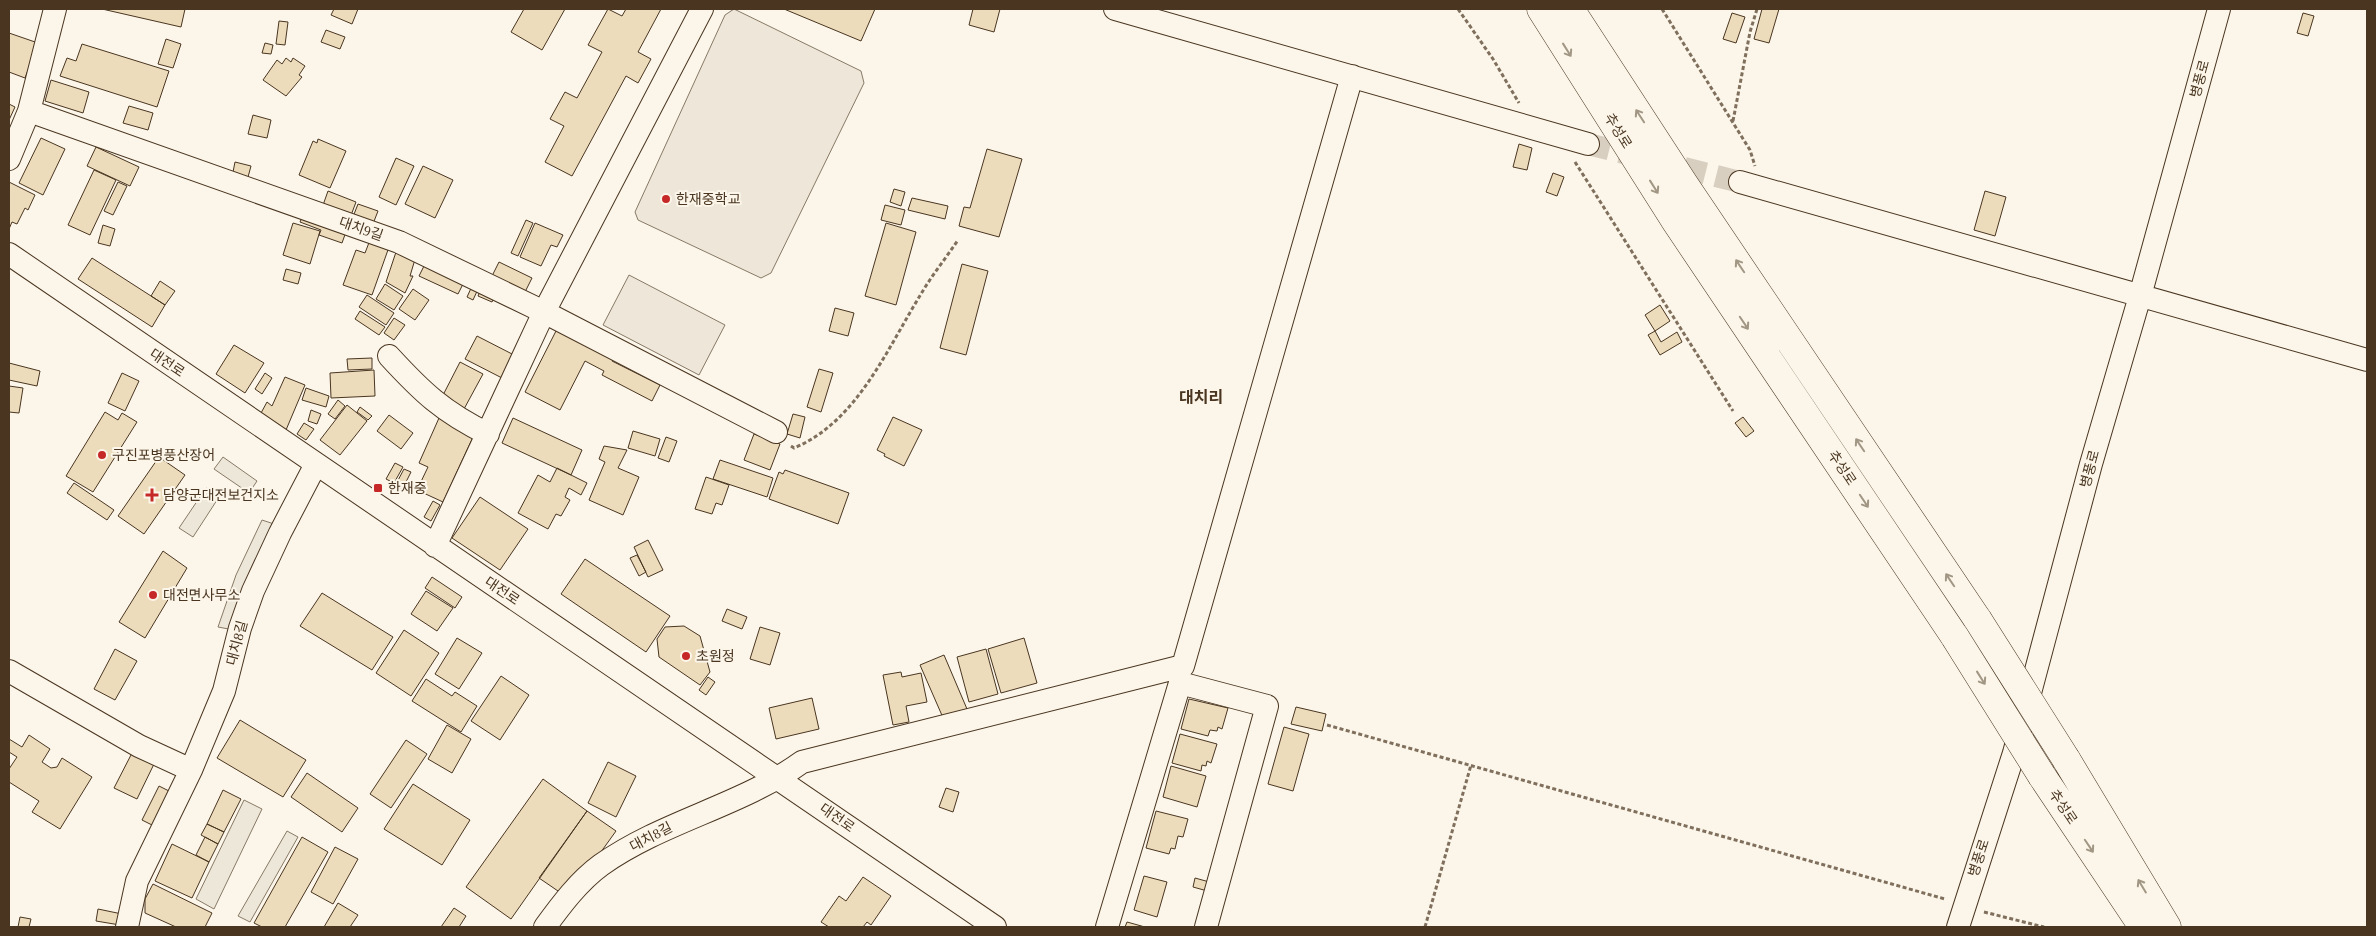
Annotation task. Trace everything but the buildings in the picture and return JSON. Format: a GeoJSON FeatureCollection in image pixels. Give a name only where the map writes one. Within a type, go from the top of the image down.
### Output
{"type":"FeatureCollection","features":[{"type":"Feature","properties":{"kind":"main road","name":"추성로"},"geometry":{"type":"LineString","coordinates":[[1541,9],[1676,222],[1955,637],[2042,776],[2143,927]]}},
{"type":"Feature","properties":{"kind":"main road","name":"추성로"},"geometry":{"type":"LineString","coordinates":[[1570,9],[1684,184],[1978,620],[2066,759],[2167,927]]}},
{"type":"Feature","properties":{"kind":"street"},"geometry":{"type":"LineString","coordinates":[[9,159],[29,112],[55,9]]}},
{"type":"Feature","properties":{"kind":"street"},"geometry":{"type":"LineString","coordinates":[[435,546],[544,312],[702,9]]}},
{"type":"Feature","properties":{"kind":"street"},"geometry":{"type":"LineString","coordinates":[[1115,9],[1588,144]]}},
{"type":"Feature","properties":{"kind":"street","name":"병풍로"},"geometry":{"type":"LineString","coordinates":[[1960,917],[2014,754],[2091,464],[2140,296],[2219,9]]}},
{"type":"Feature","properties":{"kind":"street"},"geometry":{"type":"LineString","coordinates":[[1107,927],[1182,674],[1352,76]]}},
{"type":"Feature","properties":{"kind":"street","name":"대치9길"},"geometry":{"type":"LineString","coordinates":[[29,112],[398,242],[544,312],[776,432]]}},
{"type":"Feature","properties":{"kind":"street"},"geometry":{"type":"LineString","coordinates":[[1740,182],[2367,360]]}},
{"type":"Feature","properties":{"kind":"street","name":"대전로"},"geometry":{"type":"LineString","coordinates":[[9,254],[995,927]]}},
{"type":"Feature","properties":{"kind":"street"},"geometry":{"type":"LineString","coordinates":[[389,356],[423,393],[456,418],[488,434]]}},
{"type":"Feature","properties":{"kind":"street","name":"대치8길"},"geometry":{"type":"LineString","coordinates":[[127,927],[137,880],[191,770],[224,691],[240,628],[253,591],[280,533],[316,464]]}},
{"type":"Feature","properties":{"kind":"street"},"geometry":{"type":"LineString","coordinates":[[9,671],[139,746],[191,770]]}},
{"type":"Feature","properties":{"kind":"street"},"geometry":{"type":"LineString","coordinates":[[1182,674],[1267,706],[1206,927]]}},
{"type":"Feature","properties":{"kind":"street","name":"대치8길"},"geometry":{"type":"LineString","coordinates":[[545,927],[567,898],[600,865],[662,830],[780,779],[802,762],[1182,674]]}},
{"type":"Feature","properties":{"kind":"path"},"geometry":{"type":"LineString","coordinates":[[1458,9],[1494,59],[1522,107],[1520,125]]}},
{"type":"Feature","properties":{"kind":"path"},"geometry":{"type":"LineString","coordinates":[[1662,9],[1750,150],[1761,188]]}},
{"type":"Feature","properties":{"kind":"path"},"geometry":{"type":"LineString","coordinates":[[1733,122],[1750,32],[1757,9]]}},
{"type":"Feature","properties":{"kind":"path"},"geometry":{"type":"LineString","coordinates":[[1559,136],[1734,411]]}},
{"type":"Feature","properties":{"kind":"path"},"geometry":{"type":"LineString","coordinates":[[776,432],[794,448],[808,443],[832,426],[857,397],[880,364],[922,291],[958,240]]}},
{"type":"Feature","properties":{"kind":"path"},"geometry":{"type":"LineString","coordinates":[[1327,725],[1938,896],[1960,917],[2044,927]]}},
{"type":"Feature","properties":{"kind":"path"},"geometry":{"type":"LineString","coordinates":[[1425,927],[1471,765]]}},
{"type":"Feature","properties":{"kind":"shaded area"},"geometry":{"type":"Polygon","coordinates":[[[734,9],[861,71],[864,83],[771,273],[761,278],[638,220],[635,212],[725,15],[734,9]]]}},
{"type":"Feature","properties":{"kind":"shaded area"},"geometry":{"type":"Polygon","coordinates":[[[629,275],[725,325],[699,375],[603,325],[629,275]]]}},
{"type":"Feature","properties":{"kind":"shaded area"},"geometry":{"type":"Polygon","coordinates":[[[223,457],[257,481],[249,493],[214,469],[223,457]]]}},
{"type":"Feature","properties":{"kind":"shaded area"},"geometry":{"type":"Polygon","coordinates":[[[206,488],[219,497],[193,537],[179,528],[206,488]]]}},
{"type":"Feature","properties":{"kind":"shaded area"},"geometry":{"type":"Polygon","coordinates":[[[262,520],[277,525],[234,630],[218,627],[236,575],[262,520]]]}},
{"type":"Feature","properties":{"kind":"shaded area"},"geometry":{"type":"Polygon","coordinates":[[[244,800],[262,809],[214,909],[196,899],[244,800]]]}},
{"type":"Feature","properties":{"kind":"shaded area"},"geometry":{"type":"Polygon","coordinates":[[[287,831],[298,837],[250,922],[238,916],[287,831]]]}},
{"type":"Feature","properties":{"kind":"tunnel"},"geometry":{"type":"LineString","coordinates":[[1588,144],[1740,182]]}},
{"type":"Feature","properties":{"kind":"place","name":"한재중학교"},"geometry":{"type":"Point","coordinates":[666,199]}},
{"type":"Feature","properties":{"kind":"place","name":"구진포병풍산장어"},"geometry":{"type":"Point","coordinates":[102,455]}},
{"type":"Feature","properties":{"kind":"place","name":"한재중"},"geometry":{"type":"Point","coordinates":[378,488]}},
{"type":"Feature","properties":{"kind":"place","name":"담양군대전보건지소"},"geometry":{"type":"Point","coordinates":[152,495]}},
{"type":"Feature","properties":{"kind":"place","name":"대전면사무소"},"geometry":{"type":"Point","coordinates":[153,595]}},
{"type":"Feature","properties":{"kind":"place","name":"초원정"},"geometry":{"type":"Point","coordinates":[686,656]}},
{"type":"Feature","properties":{"kind":"district","name":"대치리"},"geometry":{"type":"Point","coordinates":[1201,397]}}]}
